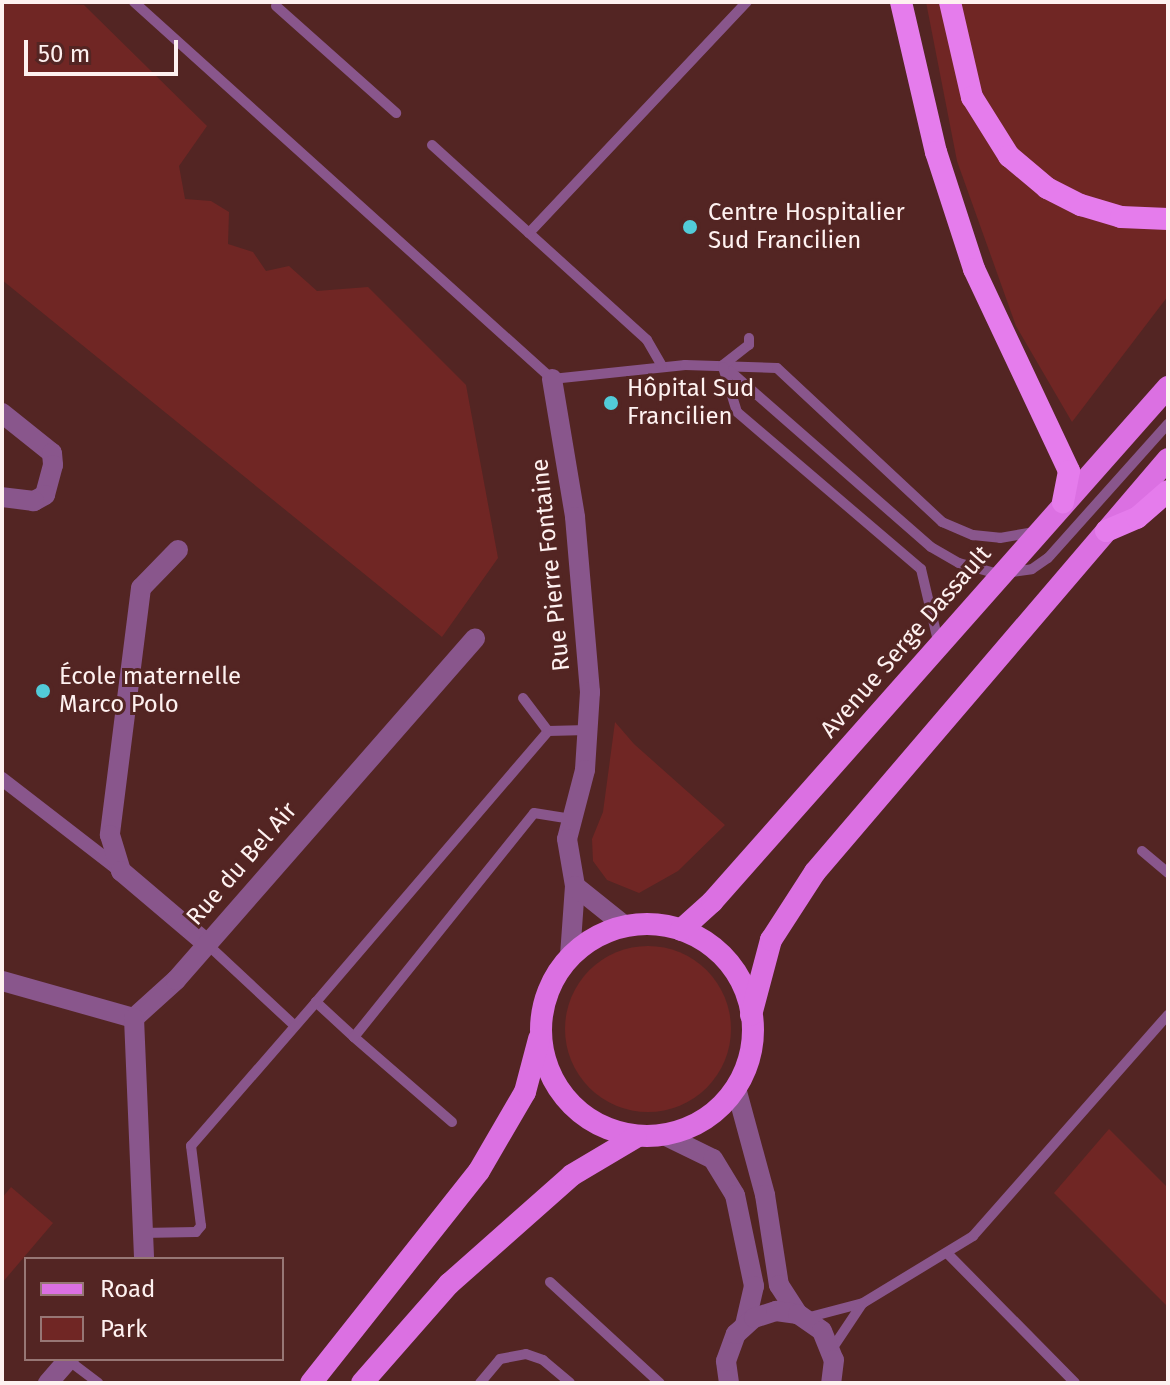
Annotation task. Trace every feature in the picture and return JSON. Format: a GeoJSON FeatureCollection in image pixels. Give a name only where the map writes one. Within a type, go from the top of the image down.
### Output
{"type":"FeatureCollection","features":[{"type":"Feature","properties":{"kind":"highway"},"geometry":{"type":"LineString","coordinates":[[901,2],[936,152],[974,269],[1069,471],[1063,502]]}},
{"type":"Feature","properties":{"kind":"highway"},"geometry":{"type":"LineString","coordinates":[[950,2],[972,97],[1009,156],[1047,188],[1081,205],[1121,217],[1168,219]]}},
{"type":"Feature","properties":{"kind":"highway"},"geometry":{"type":"LineString","coordinates":[[1106,531],[1137,518],[1168,491]]}},
{"type":"Feature","properties":{"kind":"main road","name":"Avenue Serge Dassault"},"geometry":{"type":"LineString","coordinates":[[681,930],[712,902],[998,574],[1168,387]]}},
{"type":"Feature","properties":{"kind":"main road"},"geometry":{"type":"LineString","coordinates":[[540,1034],[546,1063],[579,1112],[604,1129],[636,1137],[666,1136],[717,1110],[736,1088],[748,1065],[751,1015],[771,940],[815,872],[1168,459]]}},
{"type":"Feature","properties":{"kind":"main road"},"geometry":{"type":"LineString","coordinates":[[311,1383],[479,1171],[525,1092],[551,983],[570,955],[593,938],[625,926],[681,930],[705,941],[729,964],[743,987],[751,1015]]}},
{"type":"Feature","properties":{"kind":"main road"},"geometry":{"type":"LineString","coordinates":[[362,1383],[449,1284],[572,1175],[636,1137]]}},
{"type":"Feature","properties":{"kind":"street","name":"Rue Pierre Fontaine"},"geometry":{"type":"LineString","coordinates":[[552,379],[587,609],[588,730],[585,770],[572,819],[568,865],[575,886],[570,955]]}},
{"type":"Feature","properties":{"kind":"street"},"geometry":{"type":"LineString","coordinates":[[2,413],[52,453],[53,465],[45,495],[34,501],[2,497]]}},
{"type":"Feature","properties":{"kind":"street"},"geometry":{"type":"LineString","coordinates":[[121,871],[110,835],[141,588],[178,550]]}},
{"type":"Feature","properties":{"kind":"street","name":"Rue du Bel Air"},"geometry":{"type":"LineString","coordinates":[[134,1018],[207,944],[475,638]]}},
{"type":"Feature","properties":{"kind":"street"},"geometry":{"type":"LineString","coordinates":[[2,779],[121,871],[207,944]]}},
{"type":"Feature","properties":{"kind":"street"},"geometry":{"type":"LineString","coordinates":[[575,886],[625,926]]}},
{"type":"Feature","properties":{"kind":"street"},"geometry":{"type":"LineString","coordinates":[[2,981],[134,1018],[144,1257]]}},
{"type":"Feature","properties":{"kind":"street"},"geometry":{"type":"LineString","coordinates":[[736,1088],[765,1195],[779,1285],[832,1349],[836,1382]]}},
{"type":"Feature","properties":{"kind":"street"},"geometry":{"type":"LineString","coordinates":[[666,1136],[713,1159],[735,1195],[754,1286],[745,1324],[729,1347],[729,1383]]}},
{"type":"Feature","properties":{"kind":"street"},"geometry":{"type":"LineString","coordinates":[[745,1324],[776,1311],[802,1316]]}},
{"type":"Feature","properties":{"kind":"street"},"geometry":{"type":"LineString","coordinates":[[48,1383],[67,1361]]}},
{"type":"Feature","properties":{"kind":"lane"},"geometry":{"type":"LineString","coordinates":[[134,2],[552,379],[662,366],[777,368],[942,522],[987,537],[1037,531]]}},
{"type":"Feature","properties":{"kind":"lane"},"geometry":{"type":"LineString","coordinates":[[529,233],[747,2]]}},
{"type":"Feature","properties":{"kind":"lane"},"geometry":{"type":"LineString","coordinates":[[276,6],[396,113]]}},
{"type":"Feature","properties":{"kind":"lane"},"geometry":{"type":"LineString","coordinates":[[432,145],[647,340],[662,366]]}},
{"type":"Feature","properties":{"kind":"lane"},"geometry":{"type":"LineString","coordinates":[[723,365],[749,345],[749,338]]}},
{"type":"Feature","properties":{"kind":"lane"},"geometry":{"type":"LineString","coordinates":[[723,365],[931,547],[959,563],[998,574],[1032,569],[1048,558],[1168,424]]}},
{"type":"Feature","properties":{"kind":"lane"},"geometry":{"type":"LineString","coordinates":[[723,365],[737,412],[921,569],[939,645]]}},
{"type":"Feature","properties":{"kind":"lane"},"geometry":{"type":"LineString","coordinates":[[523,698],[548,731]]}},
{"type":"Feature","properties":{"kind":"lane"},"geometry":{"type":"LineString","coordinates":[[142,1233],[196,1232],[201,1226],[191,1146],[548,731],[588,730]]}},
{"type":"Feature","properties":{"kind":"lane"},"geometry":{"type":"LineString","coordinates":[[354,1037],[534,813],[572,819]]}},
{"type":"Feature","properties":{"kind":"lane"},"geometry":{"type":"LineString","coordinates":[[1142,851],[1168,873]]}},
{"type":"Feature","properties":{"kind":"lane"},"geometry":{"type":"LineString","coordinates":[[207,944],[294,1025]]}},
{"type":"Feature","properties":{"kind":"lane"},"geometry":{"type":"LineString","coordinates":[[316,1002],[452,1122]]}},
{"type":"Feature","properties":{"kind":"lane"},"geometry":{"type":"LineString","coordinates":[[802,1316],[863,1303],[973,1236],[1167,1017]]}},
{"type":"Feature","properties":{"kind":"lane"},"geometry":{"type":"LineString","coordinates":[[947,1253],[1075,1383]]}},
{"type":"Feature","properties":{"kind":"lane"},"geometry":{"type":"LineString","coordinates":[[550,1282],[660,1383]]}},
{"type":"Feature","properties":{"kind":"lane"},"geometry":{"type":"LineString","coordinates":[[832,1349],[863,1303]]}},
{"type":"Feature","properties":{"kind":"lane"},"geometry":{"type":"LineString","coordinates":[[480,1383],[509,1354],[543,1360],[570,1383]]}},
{"type":"Feature","properties":{"kind":"lane"},"geometry":{"type":"LineString","coordinates":[[69,1361],[98,1383]]}},
{"type":"Feature","properties":{"kind":"green space"},"geometry":{"type":"Polygon","coordinates":[[[2,2],[84,5],[207,126],[179,166],[185,199],[211,201],[229,212],[228,244],[253,252],[266,271],[289,266],[317,291],[368,287],[466,385],[498,558],[442,637],[2,280],[2,2]]]}},
{"type":"Feature","properties":{"kind":"green space"},"geometry":{"type":"Polygon","coordinates":[[[926,2],[1168,2],[1168,296],[1072,422],[1016,326],[957,161],[926,2]]]}},
{"type":"Feature","properties":{"kind":"green space"},"geometry":{"type":"Polygon","coordinates":[[[615,722],[634,744],[725,825],[678,871],[639,893],[607,880],[593,861],[592,839],[603,812],[615,722]]]}},
{"type":"Feature","properties":{"kind":"green space"},"geometry":{"type":"Polygon","coordinates":[[[648,946],[680,953],[706,971],[724,997],[731,1029],[724,1061],[706,1087],[680,1105],[648,1112],[616,1105],[590,1087],[572,1061],[565,1029],[572,997],[590,971],[616,953],[648,946]]]}},
{"type":"Feature","properties":{"kind":"green space"},"geometry":{"type":"Polygon","coordinates":[[[1109,1129],[1168,1188],[1168,1307],[1054,1193],[1109,1129]]]}},
{"type":"Feature","properties":{"kind":"green space"},"geometry":{"type":"Polygon","coordinates":[[[11,1187],[53,1223],[2,1283],[2,1198],[11,1187]]]}},
{"type":"Feature","properties":{"kind":"place","name":"Centre Hospitalier Sud Francilien"},"geometry":{"type":"Point","coordinates":[690,227]}},
{"type":"Feature","properties":{"kind":"place","name":"Hôpital Sud Francilien"},"geometry":{"type":"Point","coordinates":[611,403]}},
{"type":"Feature","properties":{"kind":"place","name":"École maternelle Marco Polo"},"geometry":{"type":"Point","coordinates":[43,691]}}]}
